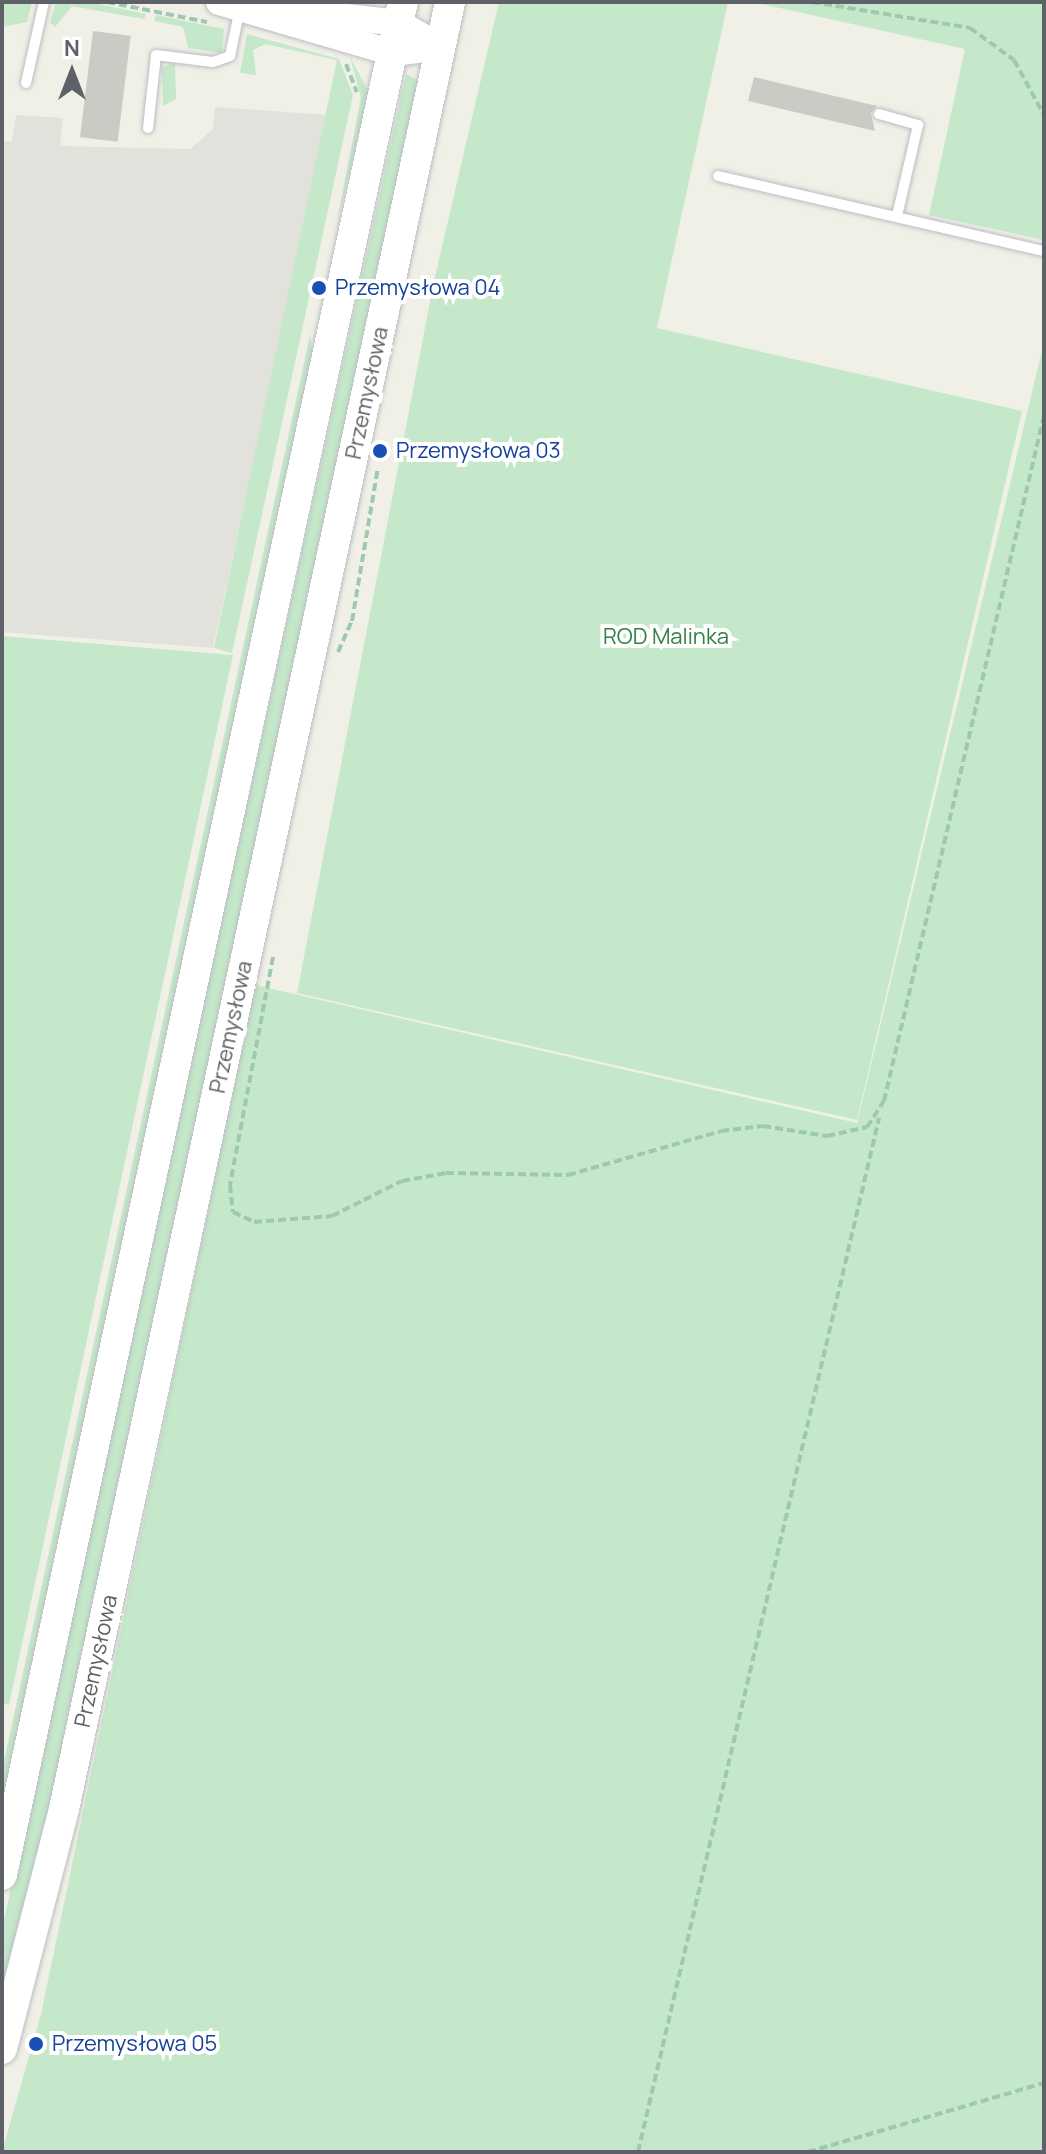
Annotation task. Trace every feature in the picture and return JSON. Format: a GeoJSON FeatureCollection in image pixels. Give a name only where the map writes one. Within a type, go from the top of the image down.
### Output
{"type":"FeatureCollection","features":[{"type":"Feature","properties":{"kind":"main road","name":"Przemysłowa"},"geometry":{"type":"LineString","coordinates":[[2,2049],[64,1809],[450,2]]}},
{"type":"Feature","properties":{"kind":"main road","name":"Przemysłowa"},"geometry":{"type":"LineString","coordinates":[[2,1875],[401,12]]}},
{"type":"Feature","properties":{"kind":"street"},"geometry":{"type":"LineString","coordinates":[[233,4],[401,12],[441,47]]}},
{"type":"Feature","properties":{"kind":"street"},"geometry":{"type":"LineString","coordinates":[[233,4],[393,53],[441,47]]}},
{"type":"Feature","properties":{"kind":"lane"},"geometry":{"type":"LineString","coordinates":[[26,83],[44,2]]}},
{"type":"Feature","properties":{"kind":"lane"},"geometry":{"type":"LineString","coordinates":[[148,128],[156,55],[213,62],[230,56],[233,4]]}},
{"type":"Feature","properties":{"kind":"lane"},"geometry":{"type":"LineString","coordinates":[[879,114],[918,125],[897,216]]}},
{"type":"Feature","properties":{"kind":"lane"},"geometry":{"type":"LineString","coordinates":[[718,176],[1044,251]]}},
{"type":"Feature","properties":{"kind":"path"},"geometry":{"type":"LineString","coordinates":[[812,2],[970,28],[1014,60],[1044,115]]}},
{"type":"Feature","properties":{"kind":"path"},"geometry":{"type":"LineString","coordinates":[[638,2152],[1044,415]]}},
{"type":"Feature","properties":{"kind":"path"},"geometry":{"type":"LineString","coordinates":[[336,656],[352,621],[378,468]]}},
{"type":"Feature","properties":{"kind":"path"},"geometry":{"type":"LineString","coordinates":[[274,949],[230,1185],[233,1212],[254,1222],[332,1216],[402,1181],[446,1173],[568,1175],[721,1131],[763,1126],[827,1136],[853,1132],[879,1116]]}},
{"type":"Feature","properties":{"kind":"path"},"geometry":{"type":"LineString","coordinates":[[808,2152],[1044,2083]]}},
{"type":"Feature","properties":{"kind":"shaded area"},"geometry":{"type":"Polygon","coordinates":[[[215,107],[328,115],[213,648],[2,632],[2,141],[12,141],[16,115],[63,118],[60,146],[190,149],[213,129],[215,107]]]}},
{"type":"Feature","properties":{"kind":"green space"},"geometry":{"type":"Polygon","coordinates":[[[2,2],[32,2],[27,22],[2,27],[2,2]]]}},
{"type":"Feature","properties":{"kind":"green space"},"geometry":{"type":"Polygon","coordinates":[[[56,2],[90,2],[146,14],[144,19],[72,6],[55,27],[50,22],[56,2]]]}},
{"type":"Feature","properties":{"kind":"green space","name":"ROD Malinka"},"geometry":{"type":"Polygon","coordinates":[[[499,2],[728,2],[657,328],[1022,411],[857,1120],[297,993],[434,281],[499,2]]]}},
{"type":"Feature","properties":{"kind":"green space"},"geometry":{"type":"Polygon","coordinates":[[[753,2],[1044,2],[1044,240],[929,215],[965,49],[753,2]]]}},
{"type":"Feature","properties":{"kind":"green space"},"geometry":{"type":"Polygon","coordinates":[[[156,15],[224,29],[222,53],[188,48],[183,27],[154,21],[156,15]]]}},
{"type":"Feature","properties":{"kind":"green space"},"geometry":{"type":"Polygon","coordinates":[[[247,34],[339,59],[353,95],[232,653],[214,648],[337,60],[265,44],[253,50],[256,75],[240,73],[247,34]]]}},
{"type":"Feature","properties":{"kind":"green space"},"geometry":{"type":"Polygon","coordinates":[[[350,57],[369,92],[336,227],[361,98],[350,57]]]}},
{"type":"Feature","properties":{"kind":"green space"},"geometry":{"type":"Polygon","coordinates":[[[175,62],[176,99],[163,106],[162,68],[175,62]]]}},
{"type":"Feature","properties":{"kind":"green space"},"geometry":{"type":"Polygon","coordinates":[[[406,74],[418,80],[50,1810],[2,2006],[2,1930],[406,74]]]}},
{"type":"Feature","properties":{"kind":"green space"},"geometry":{"type":"Polygon","coordinates":[[[310,335],[313,355],[2,1810],[2,1771],[310,335]]]}},
{"type":"Feature","properties":{"kind":"green space"},"geometry":{"type":"Polygon","coordinates":[[[1044,342],[1044,2152],[2,2152],[41,2014],[255,985],[857,1123],[1044,342]]]}},
{"type":"Feature","properties":{"kind":"green space"},"geometry":{"type":"Polygon","coordinates":[[[2,636],[233,655],[9,1705],[2,1703],[2,636]]]}},
{"type":"Feature","properties":{"kind":"building"},"geometry":{"type":"Polygon","coordinates":[[[93,31],[131,36],[118,142],[80,137],[93,31]]]}},
{"type":"Feature","properties":{"kind":"building"},"geometry":{"type":"Polygon","coordinates":[[[754,77],[877,106],[871,113],[875,131],[748,101],[754,77]]]}},
{"type":"Feature","properties":{"kind":"place","name":"Przemysłowa 04"},"geometry":{"type":"Point","coordinates":[319,288]}},
{"type":"Feature","properties":{"kind":"place","name":"Przemysłowa 03"},"geometry":{"type":"Point","coordinates":[380,451]}},
{"type":"Feature","properties":{"kind":"place","name":"Przemysłowa 05"},"geometry":{"type":"Point","coordinates":[36,2044]}}]}
